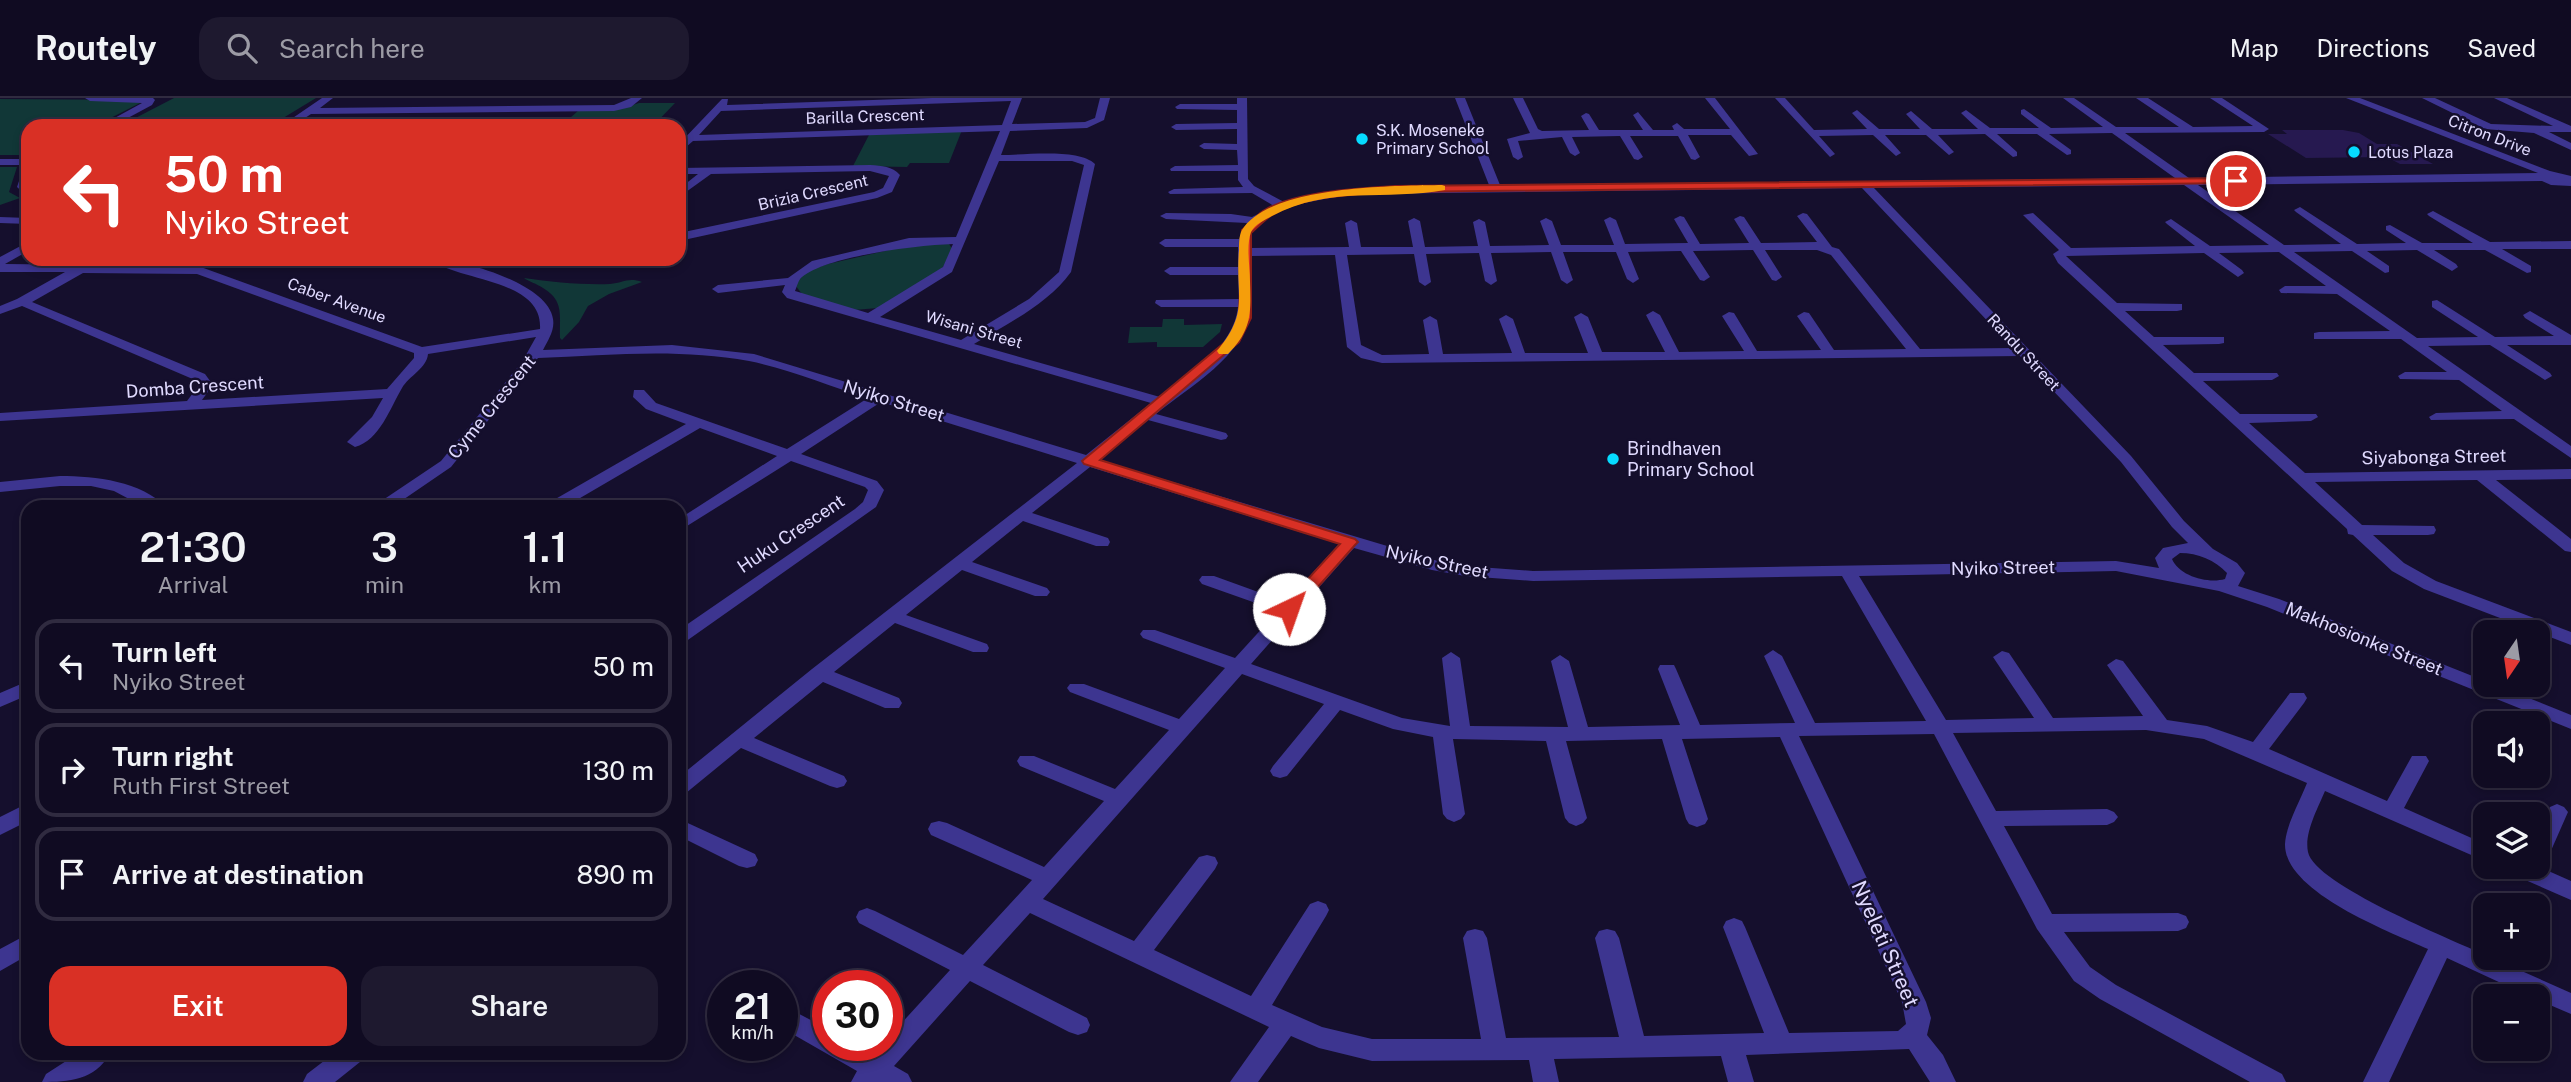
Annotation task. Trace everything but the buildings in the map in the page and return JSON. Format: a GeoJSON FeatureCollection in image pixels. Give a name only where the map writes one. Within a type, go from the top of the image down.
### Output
{"type":"FeatureCollection","features":[{"type":"Feature","properties":{"kind":"street"},"geometry":{"type":"LineString","coordinates":[[90,98],[150,100],[118,119]]}},
{"type":"Feature","properties":{"kind":"street"},"geometry":{"type":"LineString","coordinates":[[296,119],[328,98]]}},
{"type":"Feature","properties":{"kind":"street"},"geometry":{"type":"LineString","coordinates":[[308,111],[619,107],[637,98]]}},
{"type":"Feature","properties":{"kind":"street"},"geometry":{"type":"LineString","coordinates":[[686,144],[728,98]]}},
{"type":"Feature","properties":{"kind":"street"},"geometry":{"type":"LineString","coordinates":[[719,108],[1017,98],[1008,127],[948,269],[869,318]]}},
{"type":"Feature","properties":{"kind":"street","name":"Barilla Crescent"},"geometry":{"type":"LineString","coordinates":[[693,138],[1092,124],[1099,120],[1105,98]]}},
{"type":"Feature","properties":{"kind":"street"},"geometry":{"type":"LineString","coordinates":[[1460,98],[1496,188]]}},
{"type":"Feature","properties":{"kind":"street"},"geometry":{"type":"LineString","coordinates":[[1518,98],[1534,131],[1541,134]]}},
{"type":"Feature","properties":{"kind":"street"},"geometry":{"type":"LineString","coordinates":[[1710,98],[1753,154]]}},
{"type":"Feature","properties":{"kind":"street"},"geometry":{"type":"LineString","coordinates":[[1780,98],[1830,153]]}},
{"type":"Feature","properties":{"kind":"street"},"geometry":{"type":"LineString","coordinates":[[2068,98],[2571,453]]}},
{"type":"Feature","properties":{"kind":"street"},"geometry":{"type":"LineString","coordinates":[[2141,98],[2191,130]]}},
{"type":"Feature","properties":{"kind":"street"},"geometry":{"type":"LineString","coordinates":[[1813,133],[2264,129],[2215,98]]}},
{"type":"Feature","properties":{"kind":"street","name":"Citron Drive"},"geometry":{"type":"LineString","coordinates":[[2351,98],[2560,179]]}},
{"type":"Feature","properties":{"kind":"street"},"geometry":{"type":"LineString","coordinates":[[2427,98],[2489,127],[2569,130]]}},
{"type":"Feature","properties":{"kind":"street"},"geometry":{"type":"LineString","coordinates":[[2500,98],[2569,130]]}},
{"type":"Feature","properties":{"kind":"street"},"geometry":{"type":"LineString","coordinates":[[1180,107],[1242,102],[1243,180],[1254,190],[1283,206]]}},
{"type":"Feature","properties":{"kind":"street"},"geometry":{"type":"LineString","coordinates":[[2024,112],[2067,152]]}},
{"type":"Feature","properties":{"kind":"street"},"geometry":{"type":"LineString","coordinates":[[1857,113],[1896,153]]}},
{"type":"Feature","properties":{"kind":"street"},"geometry":{"type":"LineString","coordinates":[[1966,113],[2013,154]]}},
{"type":"Feature","properties":{"kind":"street"},"geometry":{"type":"LineString","coordinates":[[1911,114],[1949,152]]}},
{"type":"Feature","properties":{"kind":"street"},"geometry":{"type":"LineString","coordinates":[[1638,115],[1651,134]]}},
{"type":"Feature","properties":{"kind":"street"},"geometry":{"type":"LineString","coordinates":[[1586,116],[1596,135]]}},
{"type":"Feature","properties":{"kind":"street"},"geometry":{"type":"LineString","coordinates":[[1675,123],[1695,157]]}},
{"type":"Feature","properties":{"kind":"street"},"geometry":{"type":"LineString","coordinates":[[1176,127],[1242,127]]}},
{"type":"Feature","properties":{"kind":"street"},"geometry":{"type":"LineString","coordinates":[[2535,130],[2571,147]]}},
{"type":"Feature","properties":{"kind":"street"},"geometry":{"type":"LineString","coordinates":[[1518,157],[1512,139],[1541,134],[1734,132]]}},
{"type":"Feature","properties":{"kind":"street"},"geometry":{"type":"LineString","coordinates":[[1566,135],[1575,153]]}},
{"type":"Feature","properties":{"kind":"street"},"geometry":{"type":"LineString","coordinates":[[1624,135],[1638,158]]}},
{"type":"Feature","properties":{"kind":"street"},"geometry":{"type":"LineString","coordinates":[[1204,146],[1242,147]]}},
{"type":"Feature","properties":{"kind":"street"},"geometry":{"type":"LineString","coordinates":[[964,344],[1046,292],[1061,279],[1065,272],[1090,164],[1072,158],[995,158]]}},
{"type":"Feature","properties":{"kind":"street"},"geometry":{"type":"LineString","coordinates":[[0,162],[21,162]]}},
{"type":"Feature","properties":{"kind":"street"},"geometry":{"type":"LineString","coordinates":[[2504,178],[2518,172],[2511,162]]}},
{"type":"Feature","properties":{"kind":"street"},"geometry":{"type":"LineString","coordinates":[[2511,162],[2560,179]]}},
{"type":"Feature","properties":{"kind":"street","name":"Brizia Crescent"},"geometry":{"type":"LineString","coordinates":[[686,171],[870,168],[887,170],[895,175],[888,190],[877,195],[686,236]]}},
{"type":"Feature","properties":{"kind":"street"},"geometry":{"type":"LineString","coordinates":[[1175,169],[1242,168]]}},
{"type":"Feature","properties":{"kind":"street"},"geometry":{"type":"LineString","coordinates":[[686,188],[708,171]]}},
{"type":"Feature","properties":{"kind":"street"},"geometry":{"type":"LineString","coordinates":[[686,782],[819,673],[1089,461],[1235,340],[1245,318],[1246,232],[1256,221],[1283,206],[1330,194],[1361,190],[2560,179]]}},
{"type":"Feature","properties":{"kind":"street","name":"Randu Street"},"geometry":{"type":"LineString","coordinates":[[1864,184],[2144,480],[2178,524],[2207,552]]}},
{"type":"Feature","properties":{"kind":"street"},"geometry":{"type":"LineString","coordinates":[[1174,192],[1254,190]]}},
{"type":"Feature","properties":{"kind":"street"},"geometry":{"type":"LineString","coordinates":[[2300,211],[2385,269]]}},
{"type":"Feature","properties":{"kind":"street"},"geometry":{"type":"LineString","coordinates":[[2433,214],[2527,269]]}},
{"type":"Feature","properties":{"kind":"street"},"geometry":{"type":"LineString","coordinates":[[2029,215],[2067,251]]}},
{"type":"Feature","properties":{"kind":"street"},"geometry":{"type":"LineString","coordinates":[[1166,216],[1231,217],[1256,221]]}},
{"type":"Feature","properties":{"kind":"street"},"geometry":{"type":"LineString","coordinates":[[1803,216],[1827,248]]}},
{"type":"Feature","properties":{"kind":"street"},"geometry":{"type":"LineString","coordinates":[[1680,219],[1704,277]]}},
{"type":"Feature","properties":{"kind":"street"},"geometry":{"type":"LineString","coordinates":[[1740,219],[1776,277]]}},
{"type":"Feature","properties":{"kind":"street"},"geometry":{"type":"LineString","coordinates":[[0,220],[21,221]]}},
{"type":"Feature","properties":{"kind":"street"},"geometry":{"type":"LineString","coordinates":[[1610,220],[1633,279]]}},
{"type":"Feature","properties":{"kind":"street"},"geometry":{"type":"LineString","coordinates":[[1414,221],[1425,282]]}},
{"type":"Feature","properties":{"kind":"street"},"geometry":{"type":"LineString","coordinates":[[1546,221],[1567,280]]}},
{"type":"Feature","properties":{"kind":"street"},"geometry":{"type":"LineString","coordinates":[[1479,222],[1491,281]]}},
{"type":"Feature","properties":{"kind":"street"},"geometry":{"type":"LineString","coordinates":[[2171,222],[2238,273]]}},
{"type":"Feature","properties":{"kind":"street"},"geometry":{"type":"LineString","coordinates":[[1351,223],[1355,250]]}},
{"type":"Feature","properties":{"kind":"street"},"geometry":{"type":"LineString","coordinates":[[2390,228],[2452,267]]}},
{"type":"Feature","properties":{"kind":"street"},"geometry":{"type":"LineString","coordinates":[[718,289],[791,281],[808,267],[909,242],[962,240]]}},
{"type":"Feature","properties":{"kind":"street"},"geometry":{"type":"LineString","coordinates":[[1165,243],[1340,250],[1807,245],[1835,252],[1916,353]]}},
{"type":"Feature","properties":{"kind":"street"},"geometry":{"type":"LineString","coordinates":[[2571,245],[2067,251],[2059,254],[2062,260],[2112,307],[2384,556],[2412,577],[2571,639]]}},
{"type":"Feature","properties":{"kind":"street"},"geometry":{"type":"LineString","coordinates":[[2556,246],[2571,254]]}},
{"type":"Feature","properties":{"kind":"street"},"geometry":{"type":"LineString","coordinates":[[1340,250],[1354,347],[1366,355],[1381,359],[2024,352]]}},
{"type":"Feature","properties":{"kind":"street"},"geometry":{"type":"LineString","coordinates":[[0,265],[21,251]]}},
{"type":"Feature","properties":{"kind":"street","name":"Caber Avenue"},"geometry":{"type":"LineString","coordinates":[[0,265],[21,266]]}},
{"type":"Feature","properties":{"kind":"street","name":"Caber Avenue"},"geometry":{"type":"LineString","coordinates":[[27,266],[182,268],[206,272],[421,351]]}},
{"type":"Feature","properties":{"kind":"street"},"geometry":{"type":"LineString","coordinates":[[355,442],[368,432],[389,405],[391,393],[421,359],[421,351],[546,332],[547,317],[534,297],[498,279],[458,266]]}},
{"type":"Feature","properties":{"kind":"street"},"geometry":{"type":"LineString","coordinates":[[0,310],[22,302],[82,268]]}},
{"type":"Feature","properties":{"kind":"street"},"geometry":{"type":"LineString","coordinates":[[1170,271],[1245,271]]}},
{"type":"Feature","properties":{"kind":"street","name":"Wisani Street"},"geometry":{"type":"LineString","coordinates":[[791,281],[788,292],[791,295],[1162,402]]}},
{"type":"Feature","properties":{"kind":"street"},"geometry":{"type":"LineString","coordinates":[[2285,290],[2342,290]]}},
{"type":"Feature","properties":{"kind":"street"},"geometry":{"type":"LineString","coordinates":[[22,302],[200,377],[206,385],[191,406]]}},
{"type":"Feature","properties":{"kind":"street"},"geometry":{"type":"LineString","coordinates":[[1160,303],[1245,303]]}},
{"type":"Feature","properties":{"kind":"street"},"geometry":{"type":"LineString","coordinates":[[2437,304],[2545,376]]}},
{"type":"Feature","properties":{"kind":"street"},"geometry":{"type":"LineString","coordinates":[[2112,307],[2177,307]]}},
{"type":"Feature","properties":{"kind":"street"},"geometry":{"type":"LineString","coordinates":[[2530,314],[2571,340]]}},
{"type":"Feature","properties":{"kind":"street"},"geometry":{"type":"LineString","coordinates":[[1653,315],[1674,356]]}},
{"type":"Feature","properties":{"kind":"street"},"geometry":{"type":"LineString","coordinates":[[1729,316],[1753,355]]}},
{"type":"Feature","properties":{"kind":"street"},"geometry":{"type":"LineString","coordinates":[[1804,316],[1830,354]]}},
{"type":"Feature","properties":{"kind":"street"},"geometry":{"type":"LineString","coordinates":[[1581,317],[1597,357]]}},
{"type":"Feature","properties":{"kind":"street"},"geometry":{"type":"LineString","coordinates":[[1506,319],[1520,358]]}},
{"type":"Feature","properties":{"kind":"street"},"geometry":{"type":"LineString","coordinates":[[1430,320],[1437,359]]}},
{"type":"Feature","properties":{"kind":"street","name":"Cyme Crescent"},"geometry":{"type":"LineString","coordinates":[[391,500],[446,464],[536,354],[546,332]]}},
{"type":"Feature","properties":{"kind":"street"},"geometry":{"type":"LineString","coordinates":[[2319,336],[2492,341],[2571,340]]}},
{"type":"Feature","properties":{"kind":"street"},"geometry":{"type":"LineString","coordinates":[[2150,341],[2219,340]]}},
{"type":"Feature","properties":{"kind":"street","name":"Nyiko Street"},"geometry":{"type":"LineString","coordinates":[[536,354],[676,349],[731,353],[880,396],[1350,542],[1432,565],[1465,571],[1533,576],[2116,566],[2180,577]]}},
{"type":"Feature","properties":{"kind":"street"},"geometry":{"type":"LineString","coordinates":[[2188,377],[2272,376]]}},
{"type":"Feature","properties":{"kind":"street"},"geometry":{"type":"LineString","coordinates":[[2405,376],[2462,376]]}},
{"type":"Feature","properties":{"kind":"street","name":"Domba Crescent"},"geometry":{"type":"LineString","coordinates":[[0,418],[391,393]]}},
{"type":"Feature","properties":{"kind":"street"},"geometry":{"type":"LineString","coordinates":[[639,393],[651,406],[789,455]]}},
{"type":"Feature","properties":{"kind":"street"},"geometry":{"type":"LineString","coordinates":[[686,521],[880,396]]}},
{"type":"Feature","properties":{"kind":"street"},"geometry":{"type":"LineString","coordinates":[[1145,415],[1221,436]]}},
{"type":"Feature","properties":{"kind":"street"},"geometry":{"type":"LineString","coordinates":[[2436,416],[2517,415]]}},
{"type":"Feature","properties":{"kind":"street"},"geometry":{"type":"LineString","coordinates":[[2234,419],[2311,418]]}},
{"type":"Feature","properties":{"kind":"street"},"geometry":{"type":"LineString","coordinates":[[565,500],[698,423]]}},
{"type":"Feature","properties":{"kind":"street","name":"Huku Crescent"},"geometry":{"type":"LineString","coordinates":[[686,633],[861,512],[875,497],[876,490],[871,484],[789,455]]}},
{"type":"Feature","properties":{"kind":"street","name":"Siyabonga Street"},"geometry":{"type":"LineString","coordinates":[[2298,478],[2571,474]]}},
{"type":"Feature","properties":{"kind":"street"},"geometry":{"type":"LineString","coordinates":[[2480,475],[2571,547]]}},
{"type":"Feature","properties":{"kind":"street"},"geometry":{"type":"LineString","coordinates":[[0,487],[75,482],[106,484],[141,500]]}},
{"type":"Feature","properties":{"kind":"street"},"geometry":{"type":"LineString","coordinates":[[1021,514],[1102,542]]}},
{"type":"Feature","properties":{"kind":"street"},"geometry":{"type":"LineString","coordinates":[[2178,524],[2171,551],[2164,562],[2180,577]]}},
{"type":"Feature","properties":{"kind":"street"},"geometry":{"type":"LineString","coordinates":[[2354,530],[2428,530]]}},
{"type":"Feature","properties":{"kind":"street"},"geometry":{"type":"LineString","coordinates":[[870,1076],[1350,542]]}},
{"type":"Feature","properties":{"kind":"street","name":"Nyiko Street"},"geometry":{"type":"LineString","coordinates":[[2116,566],[2171,551],[2207,552]]}},
{"type":"Feature","properties":{"kind":"street","name":"Makhosionke Street"},"geometry":{"type":"LineString","coordinates":[[2207,552],[2229,564],[2273,603]]}},
{"type":"Feature","properties":{"kind":"street"},"geometry":{"type":"LineString","coordinates":[[959,564],[1041,592]]}},
{"type":"Feature","properties":{"kind":"street"},"geometry":{"type":"LineString","coordinates":[[1847,570],[1940,727],[2045,923],[2082,974],[2108,992],[2273,1082]]}},
{"type":"Feature","properties":{"kind":"street"},"geometry":{"type":"LineString","coordinates":[[2221,586],[2233,582],[2236,573]]}},
{"type":"Feature","properties":{"kind":"street","name":"Makhosionke Street"},"geometry":{"type":"LineString","coordinates":[[2180,577],[2196,583],[2221,586],[2273,603],[2571,722]]}},
{"type":"Feature","properties":{"kind":"street"},"geometry":{"type":"LineString","coordinates":[[1208,580],[1289,609]]}},
{"type":"Feature","properties":{"kind":"street"},"geometry":{"type":"LineString","coordinates":[[892,616],[980,648]]}},
{"type":"Feature","properties":{"kind":"street"},"geometry":{"type":"LineString","coordinates":[[1149,634],[1400,724],[1452,733],[1554,735],[2160,724],[2207,733],[2256,752],[2473,847]]}},
{"type":"Feature","properties":{"kind":"street","name":"Nyeleti Street"},"geometry":{"type":"LineString","coordinates":[[1773,656],[1798,731],[1914,1002],[1919,1018],[1918,1029],[1913,1035]]}},
{"type":"Feature","properties":{"kind":"street"},"geometry":{"type":"LineString","coordinates":[[2002,657],[2048,725]]}},
{"type":"Feature","properties":{"kind":"street"},"geometry":{"type":"LineString","coordinates":[[1451,658],[1454,814]]}},
{"type":"Feature","properties":{"kind":"street"},"geometry":{"type":"LineString","coordinates":[[1560,661],[1580,734]]}},
{"type":"Feature","properties":{"kind":"street"},"geometry":{"type":"LineString","coordinates":[[2116,665],[2160,724]]}},
{"type":"Feature","properties":{"kind":"street"},"geometry":{"type":"LineString","coordinates":[[1667,668],[1693,733]]}},
{"type":"Feature","properties":{"kind":"street"},"geometry":{"type":"LineString","coordinates":[[819,673],[892,703]]}},
{"type":"Feature","properties":{"kind":"street"},"geometry":{"type":"LineString","coordinates":[[1077,688],[1182,728]]}},
{"type":"Feature","properties":{"kind":"street"},"geometry":{"type":"LineString","coordinates":[[0,701],[21,690]]}},
{"type":"Feature","properties":{"kind":"street"},"geometry":{"type":"LineString","coordinates":[[2256,752],[2297,698]]}},
{"type":"Feature","properties":{"kind":"street"},"geometry":{"type":"LineString","coordinates":[[1280,771],[1336,702]]}},
{"type":"Feature","properties":{"kind":"street"},"geometry":{"type":"LineString","coordinates":[[1670,733],[1697,819]]}},
{"type":"Feature","properties":{"kind":"street"},"geometry":{"type":"LineString","coordinates":[[1554,735],[1576,818]]}},
{"type":"Feature","properties":{"kind":"street"},"geometry":{"type":"LineString","coordinates":[[739,739],[837,781]]}},
{"type":"Feature","properties":{"kind":"street"},"geometry":{"type":"LineString","coordinates":[[1027,761],[1119,799]]}},
{"type":"Feature","properties":{"kind":"street"},"geometry":{"type":"LineString","coordinates":[[2392,810],[2419,761]]}},
{"type":"Feature","properties":{"kind":"street"},"geometry":{"type":"LineString","coordinates":[[2319,778],[2296,840],[2300,863],[2312,876],[2333,892],[2441,946],[2571,1004]]}},
{"type":"Feature","properties":{"kind":"street"},"geometry":{"type":"LineString","coordinates":[[2550,824],[2557,811]]}},
{"type":"Feature","properties":{"kind":"street"},"geometry":{"type":"LineString","coordinates":[[0,827],[21,815]]}},
{"type":"Feature","properties":{"kind":"street"},"geometry":{"type":"LineString","coordinates":[[1989,819],[2107,817]]}},
{"type":"Feature","properties":{"kind":"street"},"geometry":{"type":"LineString","coordinates":[[939,829],[1049,878]]}},
{"type":"Feature","properties":{"kind":"street"},"geometry":{"type":"LineString","coordinates":[[686,830],[747,860]]}},
{"type":"Feature","properties":{"kind":"street"},"geometry":{"type":"LineString","coordinates":[[1138,954],[1207,863]]}},
{"type":"Feature","properties":{"kind":"street"},"geometry":{"type":"LineString","coordinates":[[2550,878],[2571,891]]}},
{"type":"Feature","properties":{"kind":"street"},"geometry":{"type":"LineString","coordinates":[[1028,902],[1286,1023],[1319,1037],[1372,1050],[1903,1041],[1913,1035],[1934,1063],[1943,1082]]}},
{"type":"Feature","properties":{"kind":"street"},"geometry":{"type":"LineString","coordinates":[[1256,1009],[1318,911]]}},
{"type":"Feature","properties":{"kind":"street"},"geometry":{"type":"LineString","coordinates":[[867,916],[1078,1025]]}},
{"type":"Feature","properties":{"kind":"street"},"geometry":{"type":"LineString","coordinates":[[2045,923],[2178,922]]}},
{"type":"Feature","properties":{"kind":"street"},"geometry":{"type":"LineString","coordinates":[[1734,927],[1781,1044]]}},
{"type":"Feature","properties":{"kind":"street"},"geometry":{"type":"LineString","coordinates":[[1475,938],[1495,1049]]}},
{"type":"Feature","properties":{"kind":"street"},"geometry":{"type":"LineString","coordinates":[[1607,938],[1634,1047]]}},
{"type":"Feature","properties":{"kind":"street"},"geometry":{"type":"LineString","coordinates":[[2376,1082],[2441,946]]}},
{"type":"Feature","properties":{"kind":"street"},"geometry":{"type":"LineString","coordinates":[[0,961],[21,948]]}},
{"type":"Feature","properties":{"kind":"street"},"geometry":{"type":"LineString","coordinates":[[1243,1082],[1286,1023]]}},
{"type":"Feature","properties":{"kind":"street"},"geometry":{"type":"LineString","coordinates":[[1730,1045],[1741,1082]]}},
{"type":"Feature","properties":{"kind":"street"},"geometry":{"type":"LineString","coordinates":[[1541,1049],[1546,1082]]}},
{"type":"Feature","properties":{"kind":"street"},"geometry":{"type":"LineString","coordinates":[[55,1082],[87,1060]]}},
{"type":"Feature","properties":{"kind":"street"},"geometry":{"type":"LineString","coordinates":[[316,1082],[344,1060]]}},
{"type":"Feature","properties":{"kind":"street"},"geometry":{"type":"LineString","coordinates":[[852,1061],[870,1076],[900,1082]]}},
{"type":"Feature","properties":{"kind":"green space"},"geometry":{"type":"Polygon","coordinates":[[[174,98],[316,98],[282,119],[134,119],[174,98]]]}},
{"type":"Feature","properties":{"kind":"green space"},"geometry":{"type":"Polygon","coordinates":[[[0,99],[142,102],[109,119],[21,119],[21,155],[0,155],[0,99]]]}},
{"type":"Feature","properties":{"kind":"green space"},"geometry":{"type":"Polygon","coordinates":[[[639,103],[675,103],[660,119],[569,119],[579,110],[620,109],[639,103]]]}},
{"type":"Feature","properties":{"kind":"green space"},"geometry":{"type":"Polygon","coordinates":[[[962,130],[949,163],[910,163],[907,167],[853,166],[870,133],[962,130]]]}},
{"type":"Feature","properties":{"kind":"green space"},"geometry":{"type":"Polygon","coordinates":[[[0,167],[17,167],[9,192],[20,198],[0,205],[0,167]]]}},
{"type":"Feature","properties":{"kind":"green space"},"geometry":{"type":"Polygon","coordinates":[[[949,244],[953,250],[940,272],[878,308],[854,310],[802,294],[795,285],[806,271],[828,264],[911,245],[949,244]]]}},
{"type":"Feature","properties":{"kind":"green space"},"geometry":{"type":"Polygon","coordinates":[[[524,278],[588,284],[610,284],[629,280],[642,282],[609,294],[588,306],[579,322],[562,340],[555,298],[524,278]]]}},
{"type":"Feature","properties":{"kind":"green space"},"geometry":{"type":"Polygon","coordinates":[[[1163,319],[1184,319],[1184,325],[1222,324],[1220,332],[1203,347],[1157,347],[1157,342],[1128,343],[1130,327],[1162,327],[1163,319]]]}},
{"type":"Feature","properties":{"kind":"slow traffic"},"geometry":{"type":"LineString","coordinates":[[1224,351],[1235,340],[1245,318],[1246,232],[1256,221],[1283,206],[1330,194],[1361,190],[1442,188]]}},
{"type":"Feature","properties":{"kind":"place","name":"S.K. Moseneke Primary School"},"geometry":{"type":"Point","coordinates":[1362,139]}},
{"type":"Feature","properties":{"kind":"place","name":"Lotus Plaza"},"geometry":{"type":"Point","coordinates":[2354,152]}},
{"type":"Feature","properties":{"kind":"place","name":"Brindhaven Primary School"},"geometry":{"type":"Point","coordinates":[1613,459]}},
{"type":"Feature","properties":{"kind":"route"},"geometry":{"type":"LineString","coordinates":[[1289,609],[1350,542],[1089,461],[1219,356],[1235,340],[1245,318],[1246,232],[1267,213],[1305,200],[1361,190],[2236,181]]}}]}
